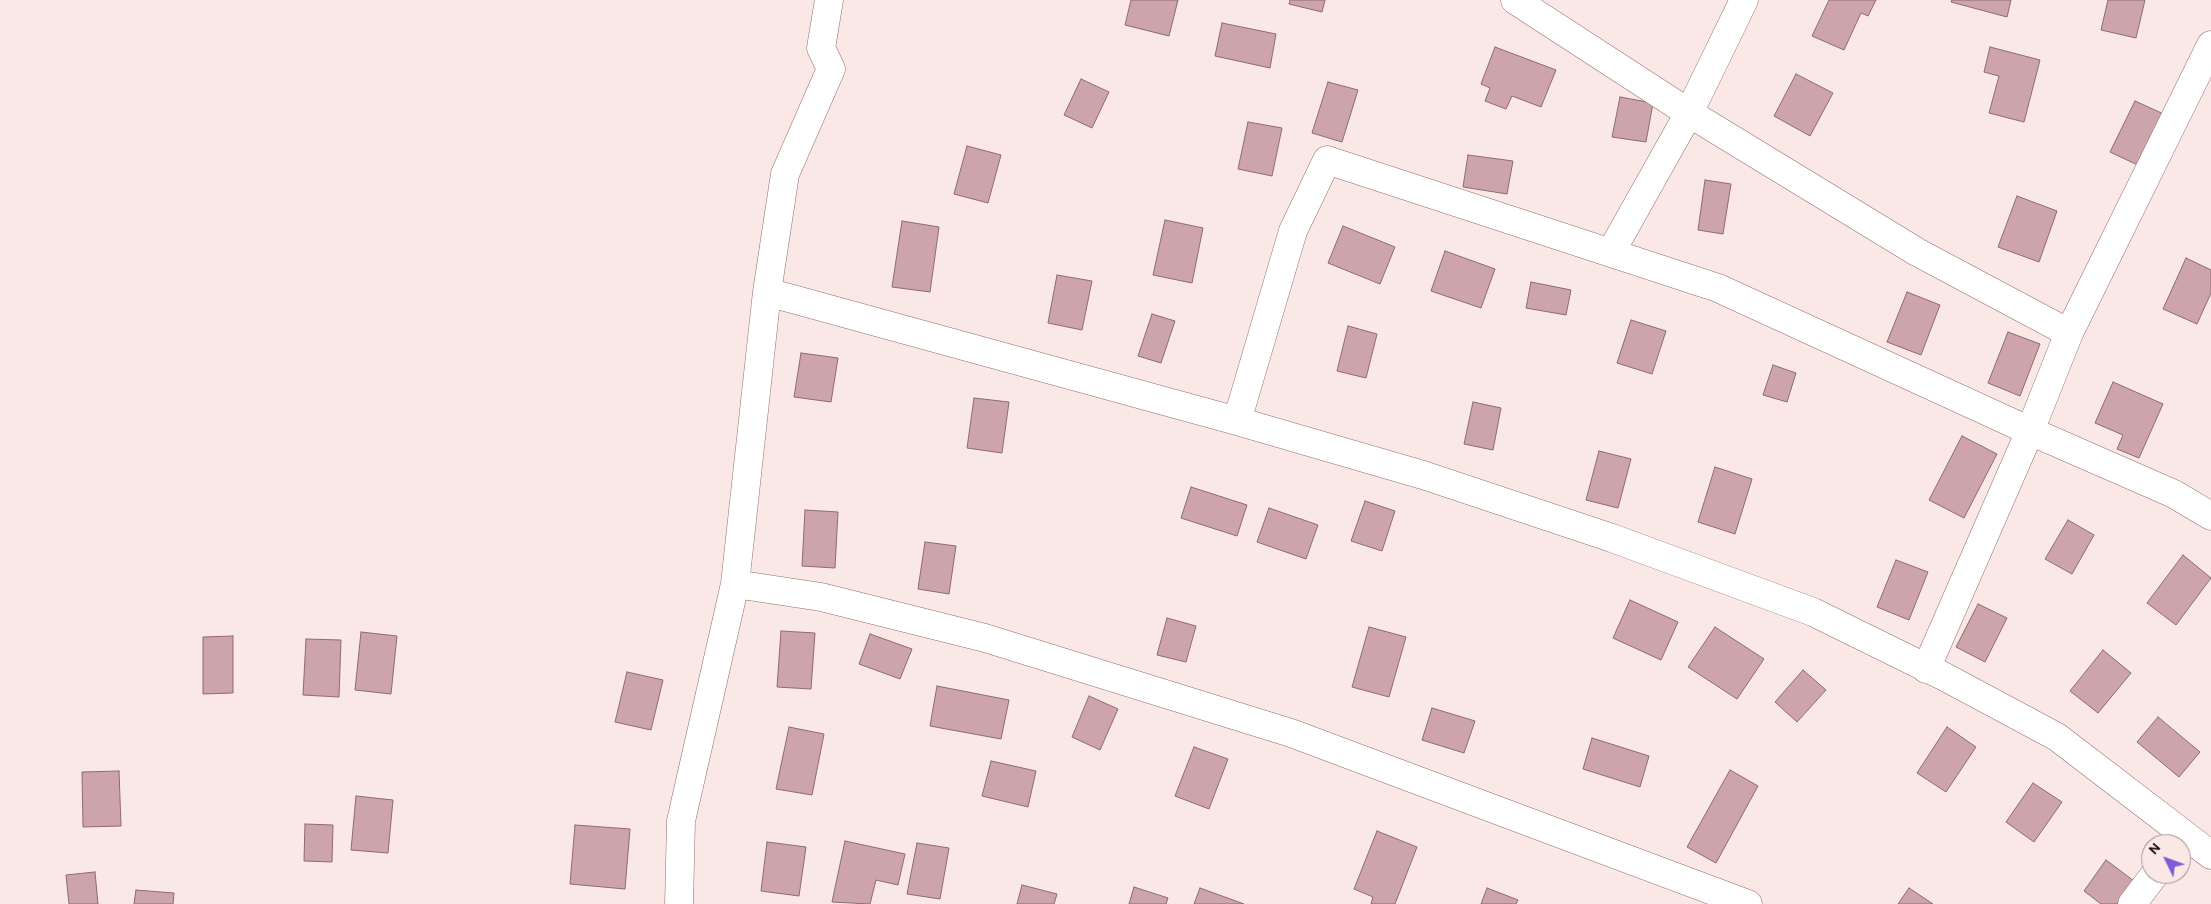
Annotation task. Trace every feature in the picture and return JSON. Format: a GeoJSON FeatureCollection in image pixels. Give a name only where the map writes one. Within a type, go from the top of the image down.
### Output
{"type":"FeatureCollection","features":[{"type":"Feature","properties":{"kind":"street"},"geometry":{"type":"LineString","coordinates":[[687,903],[681,821],[735,584],[767,292],[786,174],[831,69],[822,48],[829,0]]}},
{"type":"Feature","properties":{"kind":"street"},"geometry":{"type":"LineString","coordinates":[[1514,0],[1690,112],[1917,252],[2069,333]]}},
{"type":"Feature","properties":{"kind":"street"},"geometry":{"type":"LineString","coordinates":[[1611,252],[1690,112],[1744,0]]}},
{"type":"Feature","properties":{"kind":"street"},"geometry":{"type":"LineString","coordinates":[[1926,669],[2030,431],[2069,333],[2211,46]]}},
{"type":"Feature","properties":{"kind":"street"},"geometry":{"type":"LineString","coordinates":[[1237,421],[1293,231],[1327,160],[1718,288],[2030,431],[2174,494],[2211,516]]}},
{"type":"Feature","properties":{"kind":"street"},"geometry":{"type":"LineString","coordinates":[[767,292],[1237,421],[1423,475],[1612,538],[1813,612],[1945,677],[2057,737],[2175,834]]}},
{"type":"Feature","properties":{"kind":"street"},"geometry":{"type":"LineString","coordinates":[[735,584],[821,597],[985,638],[1291,733],[1748,904]]}},
{"type":"Feature","properties":{"kind":"street"},"geometry":{"type":"LineString","coordinates":[[2191,844],[2211,855]]}},
{"type":"Feature","properties":{"kind":"street"},"geometry":{"type":"LineString","coordinates":[[2132,904],[2147,884]]}},
{"type":"Feature","properties":{"kind":"building"},"geometry":{"type":"Polygon","coordinates":[[[1131,0],[1178,0],[1169,36],[1125,25],[1131,0]]]}},
{"type":"Feature","properties":{"kind":"building"},"geometry":{"type":"Polygon","coordinates":[[[1290,0],[1325,0],[1322,12],[1289,4],[1290,0]]]}},
{"type":"Feature","properties":{"kind":"building"},"geometry":{"type":"Polygon","coordinates":[[[1829,0],[1876,0],[1868,16],[1861,13],[1844,50],[1812,36],[1829,0]]]}},
{"type":"Feature","properties":{"kind":"building"},"geometry":{"type":"Polygon","coordinates":[[[1952,0],[2011,0],[2007,17],[1951,2],[1952,0]]]}},
{"type":"Feature","properties":{"kind":"building"},"geometry":{"type":"Polygon","coordinates":[[[2108,0],[2145,0],[2136,38],[2101,30],[2108,0]]]}},
{"type":"Feature","properties":{"kind":"building"},"geometry":{"type":"Polygon","coordinates":[[[1222,23],[1276,34],[1270,68],[1215,56],[1222,23]]]}},
{"type":"Feature","properties":{"kind":"building"},"geometry":{"type":"Polygon","coordinates":[[[1495,47],[1556,70],[1541,107],[1512,96],[1506,109],[1485,101],[1490,88],[1481,84],[1495,47]]]}},
{"type":"Feature","properties":{"kind":"building"},"geometry":{"type":"Polygon","coordinates":[[[1990,47],[2040,60],[2024,122],[1989,113],[1999,76],[1984,72],[1990,47]]]}},
{"type":"Feature","properties":{"kind":"building"},"geometry":{"type":"Polygon","coordinates":[[[1796,74],[1833,93],[1810,136],[1774,116],[1796,74]]]}},
{"type":"Feature","properties":{"kind":"building"},"geometry":{"type":"Polygon","coordinates":[[[1081,79],[1109,92],[1092,128],[1064,115],[1081,79]]]}},
{"type":"Feature","properties":{"kind":"building"},"geometry":{"type":"Polygon","coordinates":[[[1328,82],[1358,90],[1342,142],[1312,133],[1328,82]]]}},
{"type":"Feature","properties":{"kind":"building"},"geometry":{"type":"Polygon","coordinates":[[[1620,97],[1653,103],[1646,142],[1612,137],[1620,97]]]}},
{"type":"Feature","properties":{"kind":"building"},"geometry":{"type":"Polygon","coordinates":[[[2135,101],[2168,116],[2144,168],[2110,152],[2135,101]]]}},
{"type":"Feature","properties":{"kind":"building"},"geometry":{"type":"Polygon","coordinates":[[[1248,122],[1282,128],[1272,176],[1238,169],[1248,122]]]}},
{"type":"Feature","properties":{"kind":"building"},"geometry":{"type":"Polygon","coordinates":[[[967,146],[1001,155],[988,203],[954,194],[967,146]]]}},
{"type":"Feature","properties":{"kind":"building"},"geometry":{"type":"Polygon","coordinates":[[[1468,155],[1513,161],[1507,194],[1463,187],[1468,155]]]}},
{"type":"Feature","properties":{"kind":"building"},"geometry":{"type":"Polygon","coordinates":[[[1705,180],[1731,184],[1723,234],[1698,230],[1705,180]]]}},
{"type":"Feature","properties":{"kind":"building"},"geometry":{"type":"Polygon","coordinates":[[[2017,196],[2057,211],[2039,262],[1998,247],[2017,196]]]}},
{"type":"Feature","properties":{"kind":"building"},"geometry":{"type":"Polygon","coordinates":[[[1165,220],[1203,228],[1192,283],[1153,275],[1165,220]]]}},
{"type":"Feature","properties":{"kind":"building"},"geometry":{"type":"Polygon","coordinates":[[[902,221],[939,227],[930,292],[892,287],[902,221]]]}},
{"type":"Feature","properties":{"kind":"building"},"geometry":{"type":"Polygon","coordinates":[[[1343,226],[1395,247],[1380,284],[1328,263],[1343,226]]]}},
{"type":"Feature","properties":{"kind":"building"},"geometry":{"type":"Polygon","coordinates":[[[1445,251],[1495,269],[1481,308],[1431,291],[1445,251]]]}},
{"type":"Feature","properties":{"kind":"building"},"geometry":{"type":"Polygon","coordinates":[[[2186,258],[2211,270],[2211,293],[2197,324],[2163,309],[2186,258]]]}},
{"type":"Feature","properties":{"kind":"building"},"geometry":{"type":"Polygon","coordinates":[[[1057,275],[1092,281],[1082,330],[1048,323],[1057,275]]]}},
{"type":"Feature","properties":{"kind":"building"},"geometry":{"type":"Polygon","coordinates":[[[1531,282],[1571,290],[1566,315],[1526,308],[1531,282]]]}},
{"type":"Feature","properties":{"kind":"building"},"geometry":{"type":"Polygon","coordinates":[[[1907,292],[1940,305],[1921,355],[1887,342],[1907,292]]]}},
{"type":"Feature","properties":{"kind":"building"},"geometry":{"type":"Polygon","coordinates":[[[1152,314],[1175,321],[1161,363],[1138,356],[1152,314]]]}},
{"type":"Feature","properties":{"kind":"building"},"geometry":{"type":"Polygon","coordinates":[[[1631,320],[1666,331],[1652,374],[1617,363],[1631,320]]]}},
{"type":"Feature","properties":{"kind":"building"},"geometry":{"type":"Polygon","coordinates":[[[1348,326],[1377,334],[1366,378],[1337,371],[1348,326]]]}},
{"type":"Feature","properties":{"kind":"building"},"geometry":{"type":"Polygon","coordinates":[[[2008,332],[2040,344],[2020,396],[1988,383],[2008,332]]]}},
{"type":"Feature","properties":{"kind":"building"},"geometry":{"type":"Polygon","coordinates":[[[801,353],[838,358],[831,402],[794,397],[801,353]]]}},
{"type":"Feature","properties":{"kind":"building"},"geometry":{"type":"Polygon","coordinates":[[[1773,365],[1796,373],[1787,402],[1763,395],[1773,365]]]}},
{"type":"Feature","properties":{"kind":"building"},"geometry":{"type":"Polygon","coordinates":[[[2113,382],[2163,404],[2139,458],[2117,449],[2123,435],[2095,423],[2113,382]]]}},
{"type":"Feature","properties":{"kind":"building"},"geometry":{"type":"Polygon","coordinates":[[[974,398],[1009,402],[1002,453],[967,448],[974,398]]]}},
{"type":"Feature","properties":{"kind":"building"},"geometry":{"type":"Polygon","coordinates":[[[1473,402],[1501,408],[1493,450],[1464,444],[1473,402]]]}},
{"type":"Feature","properties":{"kind":"building"},"geometry":{"type":"Polygon","coordinates":[[[1962,436],[1997,454],[1964,518],[1929,500],[1962,436]]]}},
{"type":"Feature","properties":{"kind":"building"},"geometry":{"type":"Polygon","coordinates":[[[1599,451],[1631,459],[1618,508],[1586,500],[1599,451]]]}},
{"type":"Feature","properties":{"kind":"building"},"geometry":{"type":"Polygon","coordinates":[[[1715,467],[1752,479],[1735,534],[1698,522],[1715,467]]]}},
{"type":"Feature","properties":{"kind":"building"},"geometry":{"type":"Polygon","coordinates":[[[1191,487],[1247,505],[1237,536],[1181,518],[1191,487]]]}},
{"type":"Feature","properties":{"kind":"building"},"geometry":{"type":"Polygon","coordinates":[[[1365,501],[1395,511],[1382,551],[1351,541],[1365,501]]]}},
{"type":"Feature","properties":{"kind":"building"},"geometry":{"type":"Polygon","coordinates":[[[1269,508],[1318,525],[1306,559],[1257,542],[1269,508]]]}},
{"type":"Feature","properties":{"kind":"building"},"geometry":{"type":"Polygon","coordinates":[[[805,510],[838,512],[835,568],[802,566],[805,510]]]}},
{"type":"Feature","properties":{"kind":"building"},"geometry":{"type":"Polygon","coordinates":[[[2068,520],[2094,535],[2072,574],[2045,559],[2068,520]]]}},
{"type":"Feature","properties":{"kind":"building"},"geometry":{"type":"Polygon","coordinates":[[[925,542],[956,546],[949,594],[918,589],[925,542]]]}},
{"type":"Feature","properties":{"kind":"building"},"geometry":{"type":"Polygon","coordinates":[[[2183,555],[2211,578],[2176,625],[2147,603],[2183,555]]]}},
{"type":"Feature","properties":{"kind":"building"},"geometry":{"type":"Polygon","coordinates":[[[1896,560],[1928,572],[1909,620],[1877,607],[1896,560]]]}},
{"type":"Feature","properties":{"kind":"building"},"geometry":{"type":"Polygon","coordinates":[[[1630,600],[1678,622],[1661,660],[1613,638],[1630,600]]]}},
{"type":"Feature","properties":{"kind":"building"},"geometry":{"type":"Polygon","coordinates":[[[1978,604],[2007,618],[1985,662],[1956,647],[1978,604]]]}},
{"type":"Feature","properties":{"kind":"building"},"geometry":{"type":"Polygon","coordinates":[[[1167,618],[1196,626],[1186,662],[1157,655],[1167,618]]]}},
{"type":"Feature","properties":{"kind":"building"},"geometry":{"type":"Polygon","coordinates":[[[1369,627],[1406,637],[1389,697],[1352,687],[1369,627]]]}},
{"type":"Feature","properties":{"kind":"building"},"geometry":{"type":"Polygon","coordinates":[[[1715,627],[1764,659],[1737,699],[1688,667],[1715,627]]]}},
{"type":"Feature","properties":{"kind":"building"},"geometry":{"type":"Polygon","coordinates":[[[781,631],[815,633],[811,689],[777,687],[781,631]]]}},
{"type":"Feature","properties":{"kind":"building"},"geometry":{"type":"Polygon","coordinates":[[[361,632],[397,636],[391,694],[355,690],[361,632]]]}},
{"type":"Feature","properties":{"kind":"building"},"geometry":{"type":"Polygon","coordinates":[[[870,634],[912,649],[900,679],[859,664],[870,634]]]}},
{"type":"Feature","properties":{"kind":"building"},"geometry":{"type":"Polygon","coordinates":[[[233,636],[233,693],[203,694],[203,637],[233,636]]]}},
{"type":"Feature","properties":{"kind":"building"},"geometry":{"type":"Polygon","coordinates":[[[306,639],[341,640],[339,697],[303,695],[306,639]]]}},
{"type":"Feature","properties":{"kind":"building"},"geometry":{"type":"Polygon","coordinates":[[[2103,650],[2131,673],[2098,713],[2070,691],[2103,650]]]}},
{"type":"Feature","properties":{"kind":"building"},"geometry":{"type":"Polygon","coordinates":[[[1803,670],[1826,690],[1797,722],[1775,702],[1803,670]]]}},
{"type":"Feature","properties":{"kind":"building"},"geometry":{"type":"Polygon","coordinates":[[[627,672],[663,680],[651,730],[615,722],[627,672]]]}},
{"type":"Feature","properties":{"kind":"building"},"geometry":{"type":"Polygon","coordinates":[[[937,686],[1009,700],[1001,739],[930,726],[937,686]]]}},
{"type":"Feature","properties":{"kind":"building"},"geometry":{"type":"Polygon","coordinates":[[[1089,696],[1118,709],[1100,750],[1072,737],[1089,696]]]}},
{"type":"Feature","properties":{"kind":"building"},"geometry":{"type":"Polygon","coordinates":[[[1432,708],[1475,721],[1464,753],[1422,740],[1432,708]]]}},
{"type":"Feature","properties":{"kind":"building"},"geometry":{"type":"Polygon","coordinates":[[[2158,717],[2200,752],[2179,777],[2137,742],[2158,717]]]}},
{"type":"Feature","properties":{"kind":"building"},"geometry":{"type":"Polygon","coordinates":[[[789,727],[824,734],[812,795],[776,789],[789,727]]]}},
{"type":"Feature","properties":{"kind":"building"},"geometry":{"type":"Polygon","coordinates":[[[1947,727],[1976,747],[1946,792],[1917,773],[1947,727]]]}},
{"type":"Feature","properties":{"kind":"building"},"geometry":{"type":"Polygon","coordinates":[[[1592,738],[1649,756],[1640,787],[1583,769],[1592,738]]]}},
{"type":"Feature","properties":{"kind":"building"},"geometry":{"type":"Polygon","coordinates":[[[1194,747],[1228,759],[1209,809],[1175,796],[1194,747]]]}},
{"type":"Feature","properties":{"kind":"building"},"geometry":{"type":"Polygon","coordinates":[[[991,761],[1036,771],[1028,807],[982,796],[991,761]]]}},
{"type":"Feature","properties":{"kind":"building"},"geometry":{"type":"Polygon","coordinates":[[[1730,770],[1758,786],[1716,863],[1687,847],[1730,770]]]}},
{"type":"Feature","properties":{"kind":"building"},"geometry":{"type":"Polygon","coordinates":[[[119,771],[121,826],[83,827],[82,772],[119,771]]]}},
{"type":"Feature","properties":{"kind":"building"},"geometry":{"type":"Polygon","coordinates":[[[2033,783],[2062,802],[2034,842],[2006,822],[2033,783]]]}},
{"type":"Feature","properties":{"kind":"building"},"geometry":{"type":"Polygon","coordinates":[[[356,796],[393,800],[388,853],[351,850],[356,796]]]}},
{"type":"Feature","properties":{"kind":"building"},"geometry":{"type":"Polygon","coordinates":[[[305,824],[333,825],[332,862],[304,861],[305,824]]]}},
{"type":"Feature","properties":{"kind":"building"},"geometry":{"type":"Polygon","coordinates":[[[575,825],[630,829],[625,889],[570,884],[575,825]]]}},
{"type":"Feature","properties":{"kind":"building"},"geometry":{"type":"Polygon","coordinates":[[[1377,831],[1417,847],[1395,904],[1371,904],[1373,897],[1354,889],[1377,831]]]}},
{"type":"Feature","properties":{"kind":"building"},"geometry":{"type":"Polygon","coordinates":[[[845,841],[905,854],[898,885],[876,880],[870,904],[832,902],[845,841]]]}},
{"type":"Feature","properties":{"kind":"building"},"geometry":{"type":"Polygon","coordinates":[[[767,842],[806,847],[799,896],[761,891],[767,842]]]}},
{"type":"Feature","properties":{"kind":"building"},"geometry":{"type":"Polygon","coordinates":[[[917,843],[949,848],[940,899],[907,894],[917,843]]]}},
{"type":"Feature","properties":{"kind":"building"},"geometry":{"type":"Polygon","coordinates":[[[2106,860],[2134,881],[2117,904],[2101,904],[2084,891],[2106,860]]]}},
{"type":"Feature","properties":{"kind":"building"},"geometry":{"type":"Polygon","coordinates":[[[95,872],[98,904],[69,904],[66,875],[95,872]]]}},
{"type":"Feature","properties":{"kind":"building"},"geometry":{"type":"Polygon","coordinates":[[[1022,885],[1057,894],[1054,904],[1017,904],[1022,885]]]}},
{"type":"Feature","properties":{"kind":"building"},"geometry":{"type":"Polygon","coordinates":[[[1134,887],[1168,898],[1166,904],[1129,904],[1134,887]]]}},
{"type":"Feature","properties":{"kind":"building"},"geometry":{"type":"Polygon","coordinates":[[[1200,888],[1244,904],[1194,904],[1200,888]]]}},
{"type":"Feature","properties":{"kind":"building"},"geometry":{"type":"Polygon","coordinates":[[[1487,888],[1518,900],[1516,904],[1481,904],[1487,888]]]}},
{"type":"Feature","properties":{"kind":"building"},"geometry":{"type":"Polygon","coordinates":[[[1909,888],[1933,904],[1898,904],[1909,888]]]}},
{"type":"Feature","properties":{"kind":"building"},"geometry":{"type":"Polygon","coordinates":[[[136,890],[174,893],[173,904],[134,904],[136,890]]]}}]}
